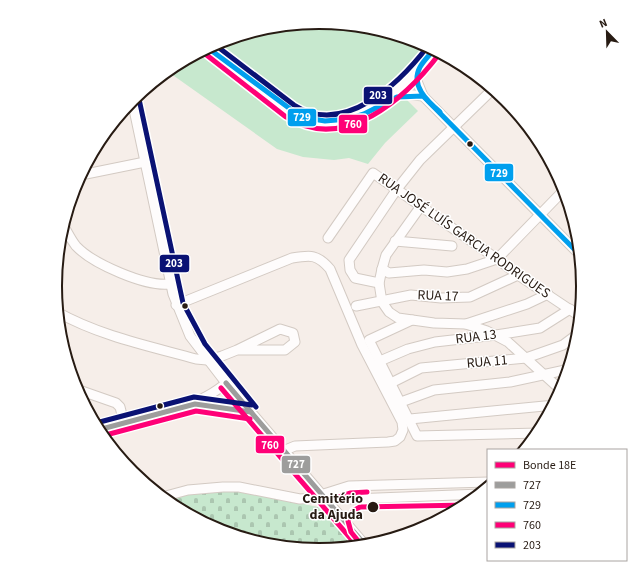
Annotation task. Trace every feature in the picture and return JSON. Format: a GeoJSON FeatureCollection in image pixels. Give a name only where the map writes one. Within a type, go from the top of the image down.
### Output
{"type":"FeatureCollection","features":[{"type":"Feature","properties":{"kind":"street"},"geometry":{"type":"LineString","coordinates":[[214,52],[284,106],[301,117],[318,121],[346,119],[364,114],[387,99],[419,69],[430,55]]}},
{"type":"Feature","properties":{"kind":"street"},"geometry":{"type":"LineString","coordinates":[[419,69],[417,81],[423,96],[574,249]]}},
{"type":"Feature","properties":{"kind":"street"},"geometry":{"type":"LineString","coordinates":[[379,283],[356,278],[350,270],[349,260],[420,160],[489,93]]}},
{"type":"Feature","properties":{"kind":"street"},"geometry":{"type":"LineString","coordinates":[[387,99],[405,94],[423,96]]}},
{"type":"Feature","properties":{"kind":"street"},"geometry":{"type":"LineString","coordinates":[[134,108],[170,284],[176,305],[190,336],[226,383],[361,541]]}},
{"type":"Feature","properties":{"kind":"street"},"geometry":{"type":"LineString","coordinates":[[89,173],[145,162]]}},
{"type":"Feature","properties":{"kind":"street","name":"RUA JOSÉ LUÍS GARCIA RODRIGUES"},"geometry":{"type":"LineString","coordinates":[[328,238],[373,173],[398,189],[518,275],[575,313]]}},
{"type":"Feature","properties":{"kind":"street"},"geometry":{"type":"LineString","coordinates":[[382,269],[389,273],[424,270],[447,272],[467,269],[497,259],[560,195]]}},
{"type":"Feature","properties":{"kind":"street"},"geometry":{"type":"LineString","coordinates":[[421,206],[386,255],[379,283],[382,302],[388,312],[398,318],[466,324],[496,335],[508,342],[556,386]]}},
{"type":"Feature","properties":{"kind":"street"},"geometry":{"type":"LineString","coordinates":[[68,232],[76,245],[94,261],[124,274],[160,284],[170,284]]}},
{"type":"Feature","properties":{"kind":"street"},"geometry":{"type":"LineString","coordinates":[[395,241],[452,246]]}},
{"type":"Feature","properties":{"kind":"street"},"geometry":{"type":"LineString","coordinates":[[176,305],[292,258],[309,255],[321,259],[330,269],[362,345],[396,408],[402,422],[403,430],[400,437],[395,441],[295,446],[283,451]]}},
{"type":"Feature","properties":{"kind":"street","name":"RUA 17"},"geometry":{"type":"LineString","coordinates":[[356,306],[411,295],[441,298],[470,297],[518,275]]}},
{"type":"Feature","properties":{"kind":"street"},"geometry":{"type":"LineString","coordinates":[[466,324],[527,304],[548,294]]}},
{"type":"Feature","properties":{"kind":"street","name":"RUA 13"},"geometry":{"type":"LineString","coordinates":[[380,361],[408,349],[435,342],[540,328],[570,309]]}},
{"type":"Feature","properties":{"kind":"street"},"geometry":{"type":"LineString","coordinates":[[64,315],[82,325],[122,339],[196,359],[207,360],[222,356],[280,329],[293,333],[295,342],[285,350],[236,350]]}},
{"type":"Feature","properties":{"kind":"street"},"geometry":{"type":"LineString","coordinates":[[412,320],[369,340],[410,419],[417,436],[532,433]]}},
{"type":"Feature","properties":{"kind":"street","name":"RUA 11"},"geometry":{"type":"LineString","coordinates":[[391,382],[421,368],[526,358],[564,345],[572,339]]}},
{"type":"Feature","properties":{"kind":"street"},"geometry":{"type":"LineString","coordinates":[[401,402],[434,390],[510,382],[562,371]]}},
{"type":"Feature","properties":{"kind":"street"},"geometry":{"type":"LineString","coordinates":[[104,428],[195,404],[218,390],[226,383]]}},
{"type":"Feature","properties":{"kind":"street"},"geometry":{"type":"LineString","coordinates":[[85,392],[116,403],[120,407],[124,423]]}},
{"type":"Feature","properties":{"kind":"street"},"geometry":{"type":"LineString","coordinates":[[195,404],[251,412]]}},
{"type":"Feature","properties":{"kind":"street"},"geometry":{"type":"LineString","coordinates":[[410,419],[547,406]]}},
{"type":"Feature","properties":{"kind":"street"},"geometry":{"type":"LineString","coordinates":[[169,496],[188,490],[239,487],[300,499],[311,498],[348,486],[487,482]]}},
{"type":"Feature","properties":{"kind":"street"},"geometry":{"type":"LineString","coordinates":[[322,494],[352,499],[472,494]]}},
{"type":"Feature","properties":{"kind":"green space"},"geometry":{"type":"Polygon","coordinates":[[[320,29],[353,31],[386,38],[429,54],[396,89],[418,111],[385,143],[368,164],[349,158],[334,160],[303,157],[277,149],[172,75],[191,63],[221,49],[253,38],[286,31],[320,29]]]}},
{"type":"Feature","properties":{"kind":"green space","name":"Cemitério da Ajuda"},"geometry":{"type":"Polygon","coordinates":[[[243,490],[326,509],[353,542],[320,544],[286,542],[237,530],[191,510],[172,498],[193,491],[243,490]]]}},
{"type":"Feature","properties":{"kind":"tram line","name":"18E"},"geometry":{"type":"LineString","coordinates":[[358,541],[351,532],[348,521],[353,511],[360,507],[456,505]]}},
{"type":"Feature","properties":{"kind":"transit line","name":"203"},"geometry":{"type":"LineString","coordinates":[[221,49],[294,105],[313,113],[332,115],[351,110],[369,102],[402,76],[424,52]]}},
{"type":"Feature","properties":{"kind":"transit line","name":"729"},"geometry":{"type":"LineString","coordinates":[[214,52],[301,117],[325,121],[348,119],[364,114],[397,97],[423,96],[574,249]]}},
{"type":"Feature","properties":{"kind":"transit line","name":"729"},"geometry":{"type":"LineString","coordinates":[[429,54],[420,67],[417,74],[417,80],[421,92],[425,98],[440,112]]}},
{"type":"Feature","properties":{"kind":"transit line","name":"760"},"geometry":{"type":"LineString","coordinates":[[207,55],[286,117],[308,127],[330,129],[351,125],[372,116],[392,103],[410,87],[436,58]]}},
{"type":"Feature","properties":{"kind":"transit line","name":"203"},"geometry":{"type":"LineString","coordinates":[[140,102],[183,303],[205,344],[256,407]]}},
{"type":"Feature","properties":{"kind":"transit line","name":"727"},"geometry":{"type":"LineString","coordinates":[[226,383],[361,541]]}},
{"type":"Feature","properties":{"kind":"transit line","name":"760"},"geometry":{"type":"LineString","coordinates":[[221,388],[354,542]]}},
{"type":"Feature","properties":{"kind":"transit line","name":"203"},"geometry":{"type":"LineString","coordinates":[[100,422],[194,397],[252,405]]}},
{"type":"Feature","properties":{"kind":"transit line","name":"727"},"geometry":{"type":"LineString","coordinates":[[104,428],[195,404],[251,412]]}},
{"type":"Feature","properties":{"kind":"transit line","name":"760"},"geometry":{"type":"LineString","coordinates":[[108,434],[196,411],[250,419]]}},
{"type":"Feature","properties":{"kind":"transit line","name":"760"},"geometry":{"type":"LineString","coordinates":[[324,502],[350,493],[367,492]]}},
{"type":"Feature","properties":{"kind":"place","name":"Cemitério da Ajuda"},"geometry":{"type":"Point","coordinates":[373,507]}}]}
